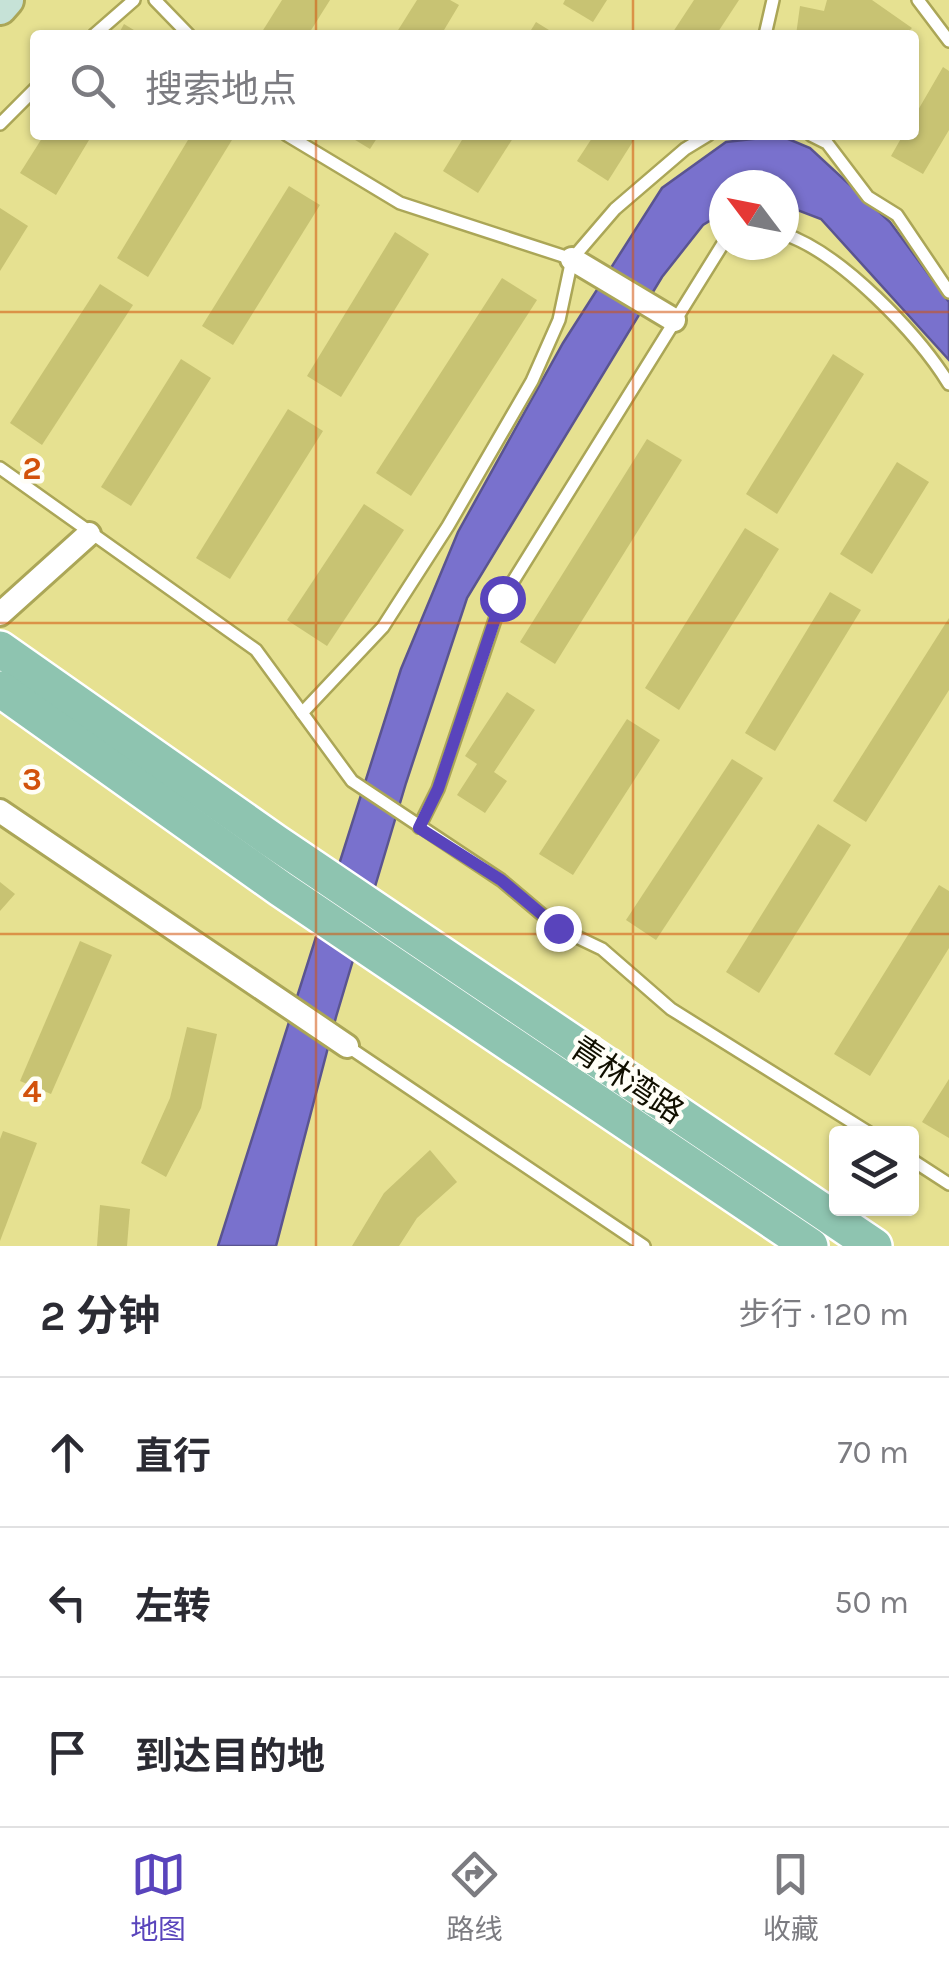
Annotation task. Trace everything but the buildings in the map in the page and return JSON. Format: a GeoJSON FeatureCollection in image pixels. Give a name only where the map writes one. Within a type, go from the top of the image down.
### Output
{"type":"FeatureCollection","features":[{"type":"Feature","properties":{"kind":"main road"},"geometry":{"type":"LineString","coordinates":[[0,8],[7,0]]}},
{"type":"Feature","properties":{"kind":"main road"},"geometry":{"type":"LineString","coordinates":[[0,649],[275,842],[373,929]]}},
{"type":"Feature","properties":{"kind":"main road"},"geometry":{"type":"LineString","coordinates":[[0,689],[281,889],[373,929]]}},
{"type":"Feature","properties":{"kind":"main road","name":"青林湾路"},"geometry":{"type":"LineString","coordinates":[[373,929],[810,1246]]}},
{"type":"Feature","properties":{"kind":"main road","name":"青林湾路"},"geometry":{"type":"LineString","coordinates":[[373,929],[874,1246]]}},
{"type":"Feature","properties":{"kind":"street"},"geometry":{"type":"LineString","coordinates":[[572,259],[668,317]]}},
{"type":"Feature","properties":{"kind":"street"},"geometry":{"type":"LineString","coordinates":[[0,614],[89,534]]}},
{"type":"Feature","properties":{"kind":"street"},"geometry":{"type":"LineString","coordinates":[[0,811],[347,1046]]}},
{"type":"Feature","properties":{"kind":"lane"},"geometry":{"type":"LineString","coordinates":[[100,30],[134,0]]}},
{"type":"Feature","properties":{"kind":"lane"},"geometry":{"type":"LineString","coordinates":[[154,0],[184,30]]}},
{"type":"Feature","properties":{"kind":"lane"},"geometry":{"type":"LineString","coordinates":[[766,30],[773,0]]}},
{"type":"Feature","properties":{"kind":"lane"},"geometry":{"type":"LineString","coordinates":[[918,0],[949,40]]}},
{"type":"Feature","properties":{"kind":"lane"},"geometry":{"type":"LineString","coordinates":[[0,124],[30,95]]}},
{"type":"Feature","properties":{"kind":"lane"},"geometry":{"type":"LineString","coordinates":[[295,140],[400,203],[572,259]]}},
{"type":"Feature","properties":{"kind":"lane"},"geometry":{"type":"LineString","coordinates":[[302,713],[382,627],[448,526],[532,381],[559,320],[572,259],[615,210],[700,140]]}},
{"type":"Feature","properties":{"kind":"lane"},"geometry":{"type":"LineString","coordinates":[[821,140],[868,197],[897,214],[949,292]]}},
{"type":"Feature","properties":{"kind":"lane"},"geometry":{"type":"LineString","coordinates":[[799,242],[835,262],[929,351],[949,384]]}},
{"type":"Feature","properties":{"kind":"lane"},"geometry":{"type":"LineString","coordinates":[[415,825],[438,789],[502,598],[668,317],[711,260]]}},
{"type":"Feature","properties":{"kind":"lane"},"geometry":{"type":"LineString","coordinates":[[0,468],[89,534],[170,585],[256,650],[352,782],[501,880],[558,928],[602,949],[671,1009],[858,1126]]}},
{"type":"Feature","properties":{"kind":"lane"},"geometry":{"type":"LineString","coordinates":[[347,1046],[644,1246]]}},
{"type":"Feature","properties":{"kind":"lane"},"geometry":{"type":"LineString","coordinates":[[919,1165],[949,1184]]}},
{"type":"Feature","properties":{"kind":"shaded area"},"geometry":{"type":"Polygon","coordinates":[[[791,140],[810,148],[890,222],[949,302],[949,360],[821,219],[799,211],[799,170],[709,170],[709,221],[662,277],[467,598],[406,783],[336,1017],[276,1246],[218,1246],[401,669],[458,532],[563,343],[662,188],[726,142],[791,140]]]}},
{"type":"Feature","properties":{"kind":"route"},"geometry":{"type":"LineString","coordinates":[[502,598],[438,789],[419,828],[501,880],[558,928]]}}]}
